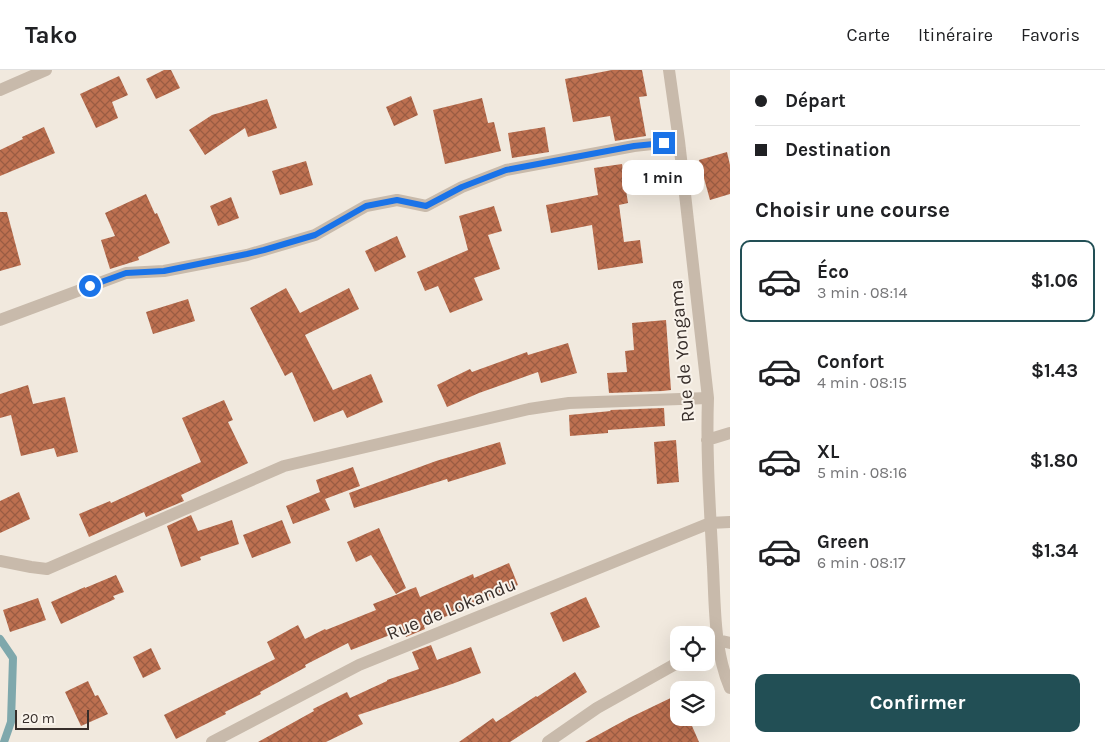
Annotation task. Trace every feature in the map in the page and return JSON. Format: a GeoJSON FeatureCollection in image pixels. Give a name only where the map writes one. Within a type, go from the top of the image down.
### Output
{"type":"FeatureCollection","features":[{"type":"Feature","properties":{"kind":"street"},"geometry":{"type":"LineString","coordinates":[[0,90],[46,70]]}},
{"type":"Feature","properties":{"kind":"street","name":"Rue de Yongama"},"geometry":{"type":"LineString","coordinates":[[669,70],[679,141],[708,398],[707,440],[710,523],[718,643],[730,688]]}},
{"type":"Feature","properties":{"kind":"street"},"geometry":{"type":"LineString","coordinates":[[0,320],[126,273],[164,271],[219,260],[315,235],[366,206],[397,200],[426,206],[462,187],[506,170],[634,146],[679,141]]}},
{"type":"Feature","properties":{"kind":"street"},"geometry":{"type":"LineString","coordinates":[[0,561],[31,568],[47,569],[284,466],[529,409],[568,403],[708,398]]}},
{"type":"Feature","properties":{"kind":"street"},"geometry":{"type":"LineString","coordinates":[[707,440],[730,433]]}},
{"type":"Feature","properties":{"kind":"street","name":"Rue de Lokandu"},"geometry":{"type":"LineString","coordinates":[[212,742],[358,665],[710,523],[730,522]]}},
{"type":"Feature","properties":{"kind":"street"},"geometry":{"type":"LineString","coordinates":[[548,742],[596,708],[670,667]]}},
{"type":"Feature","properties":{"kind":"building"},"geometry":{"type":"Polygon","coordinates":[[[164,70],[171,70],[180,88],[156,99],[146,79],[164,70]]]}},
{"type":"Feature","properties":{"kind":"building"},"geometry":{"type":"Polygon","coordinates":[[[612,70],[642,70],[647,96],[639,97],[646,136],[615,141],[610,116],[573,122],[565,79],[612,70]]]}},
{"type":"Feature","properties":{"kind":"building"},"geometry":{"type":"Polygon","coordinates":[[[119,76],[128,95],[112,102],[118,118],[96,128],[80,94],[119,76]]]}},
{"type":"Feature","properties":{"kind":"building"},"geometry":{"type":"Polygon","coordinates":[[[411,96],[418,115],[394,126],[386,107],[411,96]]]}},
{"type":"Feature","properties":{"kind":"building"},"geometry":{"type":"Polygon","coordinates":[[[482,98],[488,123],[494,122],[501,151],[445,164],[433,110],[482,98]]]}},
{"type":"Feature","properties":{"kind":"building"},"geometry":{"type":"Polygon","coordinates":[[[267,99],[277,128],[248,137],[245,128],[205,155],[189,130],[212,115],[267,99]]]}},
{"type":"Feature","properties":{"kind":"building"},"geometry":{"type":"Polygon","coordinates":[[[44,127],[55,153],[0,176],[0,150],[44,127]]]}},
{"type":"Feature","properties":{"kind":"building"},"geometry":{"type":"Polygon","coordinates":[[[545,127],[549,152],[512,158],[508,133],[545,127]]]}},
{"type":"Feature","properties":{"kind":"building"},"geometry":{"type":"Polygon","coordinates":[[[727,152],[730,165],[730,194],[710,200],[699,160],[727,152]]]}},
{"type":"Feature","properties":{"kind":"building"},"geometry":{"type":"Polygon","coordinates":[[[306,161],[313,185],[280,195],[272,171],[306,161]]]}},
{"type":"Feature","properties":{"kind":"building"},"geometry":{"type":"Polygon","coordinates":[[[622,164],[628,203],[619,205],[624,242],[640,240],[643,263],[598,270],[592,225],[551,233],[546,205],[598,195],[594,168],[622,164]]]}},
{"type":"Feature","properties":{"kind":"building"},"geometry":{"type":"Polygon","coordinates":[[[146,194],[155,214],[157,213],[170,243],[138,257],[139,260],[110,269],[101,240],[115,236],[105,213],[146,194]]]}},
{"type":"Feature","properties":{"kind":"building"},"geometry":{"type":"Polygon","coordinates":[[[231,197],[239,218],[218,226],[210,206],[231,197]]]}},
{"type":"Feature","properties":{"kind":"building"},"geometry":{"type":"Polygon","coordinates":[[[494,206],[502,231],[488,235],[500,269],[474,278],[483,300],[450,313],[438,286],[425,291],[417,272],[468,250],[459,216],[494,206]]]}},
{"type":"Feature","properties":{"kind":"building"},"geometry":{"type":"Polygon","coordinates":[[[0,212],[7,212],[21,265],[0,271],[0,212]]]}},
{"type":"Feature","properties":{"kind":"building"},"geometry":{"type":"Polygon","coordinates":[[[397,236],[406,257],[375,272],[365,251],[397,236]]]}},
{"type":"Feature","properties":{"kind":"building"},"geometry":{"type":"Polygon","coordinates":[[[286,288],[300,313],[349,288],[359,309],[305,335],[333,390],[371,374],[383,402],[347,418],[343,410],[314,422],[292,372],[285,376],[250,308],[286,288]]]}},
{"type":"Feature","properties":{"kind":"building"},"geometry":{"type":"Polygon","coordinates":[[[188,299],[195,321],[153,334],[146,312],[188,299]]]}},
{"type":"Feature","properties":{"kind":"building"},"geometry":{"type":"Polygon","coordinates":[[[666,320],[671,390],[609,393],[607,373],[627,372],[625,351],[634,350],[632,323],[666,320]]]}},
{"type":"Feature","properties":{"kind":"building"},"geometry":{"type":"Polygon","coordinates":[[[568,343],[577,373],[541,383],[538,372],[479,393],[447,407],[437,385],[470,369],[472,372],[527,352],[528,355],[568,343]]]}},
{"type":"Feature","properties":{"kind":"building"},"geometry":{"type":"Polygon","coordinates":[[[28,385],[33,404],[65,397],[78,452],[57,457],[54,448],[21,456],[11,415],[0,418],[0,394],[28,385]]]}},
{"type":"Feature","properties":{"kind":"building"},"geometry":{"type":"Polygon","coordinates":[[[224,400],[233,420],[228,422],[248,463],[181,495],[184,501],[146,517],[144,512],[89,537],[79,514],[110,501],[111,503],[201,462],[182,418],[224,400]]]}},
{"type":"Feature","properties":{"kind":"building"},"geometry":{"type":"Polygon","coordinates":[[[664,408],[665,426],[608,430],[608,433],[570,436],[569,415],[610,410],[664,408]]]}},
{"type":"Feature","properties":{"kind":"building"},"geometry":{"type":"Polygon","coordinates":[[[676,440],[679,482],[657,484],[654,442],[676,440]]]}},
{"type":"Feature","properties":{"kind":"building"},"geometry":{"type":"Polygon","coordinates":[[[500,442],[506,464],[448,482],[447,479],[354,508],[349,493],[436,461],[500,442]]]}},
{"type":"Feature","properties":{"kind":"building"},"geometry":{"type":"Polygon","coordinates":[[[353,467],[360,486],[325,499],[330,510],[293,524],[286,506],[320,492],[316,480],[353,467]]]}},
{"type":"Feature","properties":{"kind":"building"},"geometry":{"type":"Polygon","coordinates":[[[19,492],[30,519],[0,533],[0,501],[19,492]]]}},
{"type":"Feature","properties":{"kind":"building"},"geometry":{"type":"Polygon","coordinates":[[[191,515],[198,531],[232,520],[239,544],[200,557],[201,560],[181,567],[167,526],[191,515]]]}},
{"type":"Feature","properties":{"kind":"building"},"geometry":{"type":"Polygon","coordinates":[[[282,520],[291,543],[252,558],[243,535],[282,520]]]}},
{"type":"Feature","properties":{"kind":"building"},"geometry":{"type":"Polygon","coordinates":[[[379,528],[406,588],[396,594],[371,555],[356,562],[347,542],[379,528]]]}},
{"type":"Feature","properties":{"kind":"building"},"geometry":{"type":"Polygon","coordinates":[[[509,563],[518,585],[424,626],[425,629],[406,637],[403,630],[351,650],[348,643],[305,665],[306,667],[260,692],[261,694],[225,712],[226,714],[176,739],[164,715],[275,659],[267,642],[298,625],[305,639],[325,629],[376,610],[373,604],[416,587],[420,597],[473,574],[474,578],[509,563]]]}},
{"type":"Feature","properties":{"kind":"building"},"geometry":{"type":"Polygon","coordinates":[[[116,575],[124,592],[113,596],[115,599],[61,624],[51,602],[116,575]]]}},
{"type":"Feature","properties":{"kind":"building"},"geometry":{"type":"Polygon","coordinates":[[[586,597],[600,627],[563,642],[550,613],[586,597]]]}},
{"type":"Feature","properties":{"kind":"building"},"geometry":{"type":"Polygon","coordinates":[[[38,598],[46,620],[10,632],[3,610],[38,598]]]}},
{"type":"Feature","properties":{"kind":"building"},"geometry":{"type":"Polygon","coordinates":[[[431,645],[437,660],[471,647],[481,673],[358,715],[363,724],[326,742],[258,742],[314,711],[313,709],[347,692],[350,698],[387,680],[419,669],[412,652],[431,645]]]}},
{"type":"Feature","properties":{"kind":"building"},"geometry":{"type":"Polygon","coordinates":[[[151,648],[161,669],[143,678],[133,657],[151,648]]]}},
{"type":"Feature","properties":{"kind":"building"},"geometry":{"type":"Polygon","coordinates":[[[575,672],[587,692],[510,742],[459,742],[493,718],[496,722],[575,672]]]}},
{"type":"Feature","properties":{"kind":"building"},"geometry":{"type":"Polygon","coordinates":[[[88,681],[95,696],[98,695],[108,714],[81,726],[65,692],[88,681]]]}},
{"type":"Feature","properties":{"kind":"building"},"geometry":{"type":"Polygon","coordinates":[[[670,698],[670,726],[692,726],[699,742],[585,742],[670,698]]]}},
{"type":"Feature","properties":{"kind":"waterway"},"geometry":{"type":"LineString","coordinates":[[0,639],[13,658],[11,722],[4,742]]}},
{"type":"Feature","properties":{"kind":"route"},"geometry":{"type":"LineString","coordinates":[[90,286],[126,273],[164,271],[264,250],[315,235],[366,206],[397,200],[426,206],[462,187],[506,170],[634,146],[664,143]]}}]}
